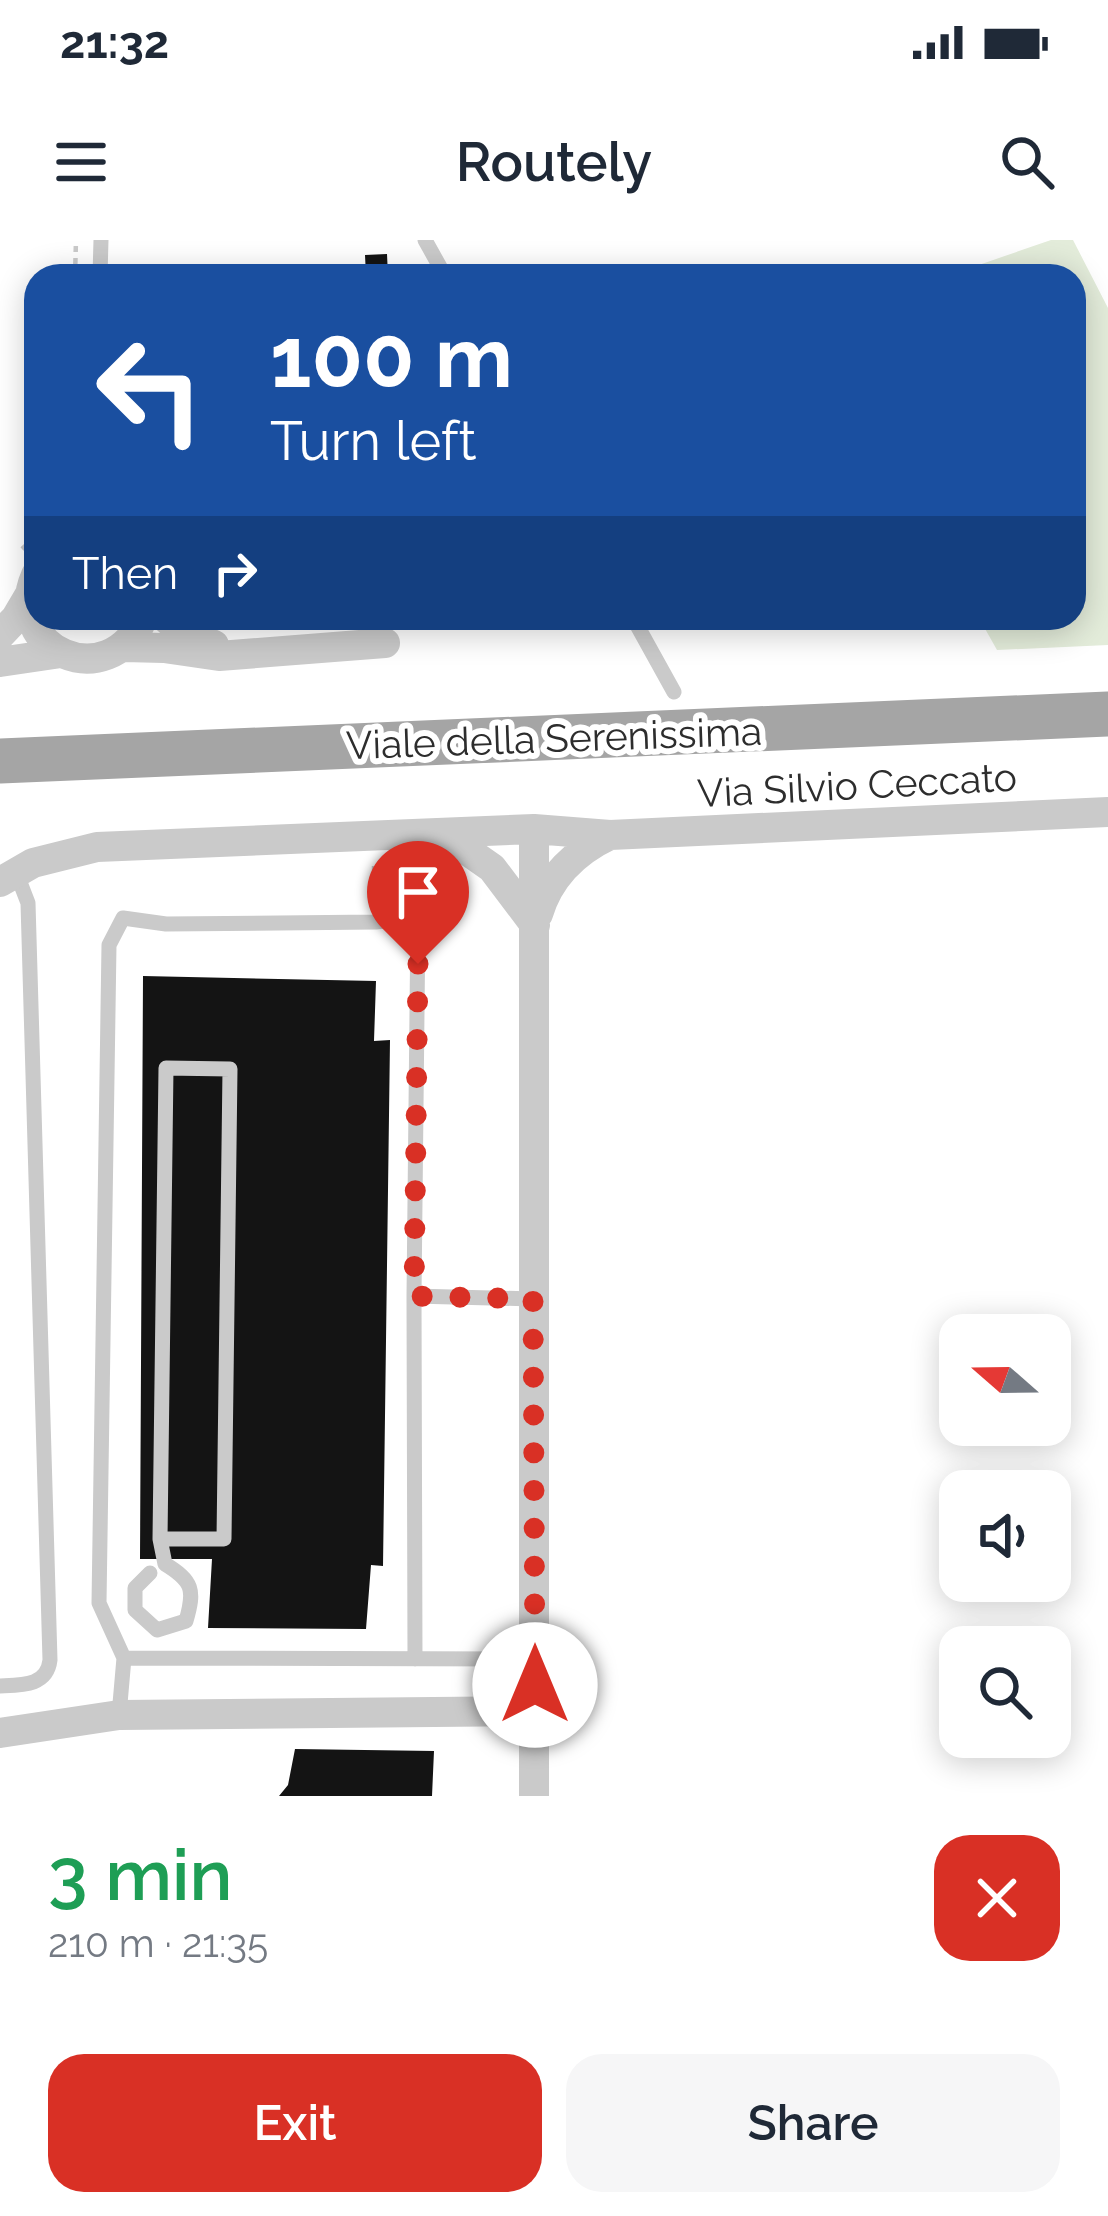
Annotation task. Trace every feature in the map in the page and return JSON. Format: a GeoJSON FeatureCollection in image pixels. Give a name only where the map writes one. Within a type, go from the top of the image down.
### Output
{"type":"FeatureCollection","features":[{"type":"Feature","properties":{"kind":"main road","name":"Viale della Serenissima"},"geometry":{"type":"LineString","coordinates":[[0,761],[1108,714]]}},
{"type":"Feature","properties":{"kind":"street"},"geometry":{"type":"LineString","coordinates":[[0,635],[24,599]]}},
{"type":"Feature","properties":{"kind":"street"},"geometry":{"type":"LineString","coordinates":[[37,630],[61,653],[94,659],[124,647],[138,630]]}},
{"type":"Feature","properties":{"kind":"street"},"geometry":{"type":"LineString","coordinates":[[180,630],[209,644],[255,652]]}},
{"type":"Feature","properties":{"kind":"street"},"geometry":{"type":"LineString","coordinates":[[124,647],[207,656],[385,643]]}},
{"type":"Feature","properties":{"kind":"street"},"geometry":{"type":"LineString","coordinates":[[0,662],[61,653]]}},
{"type":"Feature","properties":{"kind":"street","name":"Via Silvio Ceccato"},"geometry":{"type":"LineString","coordinates":[[534,829],[610,835],[1108,812]]}},
{"type":"Feature","properties":{"kind":"street"},"geometry":{"type":"LineString","coordinates":[[8,877],[33,863],[97,847],[534,829],[534,1796]]}},
{"type":"Feature","properties":{"kind":"street"},"geometry":{"type":"LineString","coordinates":[[442,833],[492,868],[535,925]]}},
{"type":"Feature","properties":{"kind":"street"},"geometry":{"type":"LineString","coordinates":[[535,925],[548,891],[568,862],[610,835]]}},
{"type":"Feature","properties":{"kind":"street"},"geometry":{"type":"LineString","coordinates":[[0,1732],[119,1715],[535,1711]]}},
{"type":"Feature","properties":{"kind":"lane"},"geometry":{"type":"LineString","coordinates":[[640,630],[674,692]]}},
{"type":"Feature","properties":{"kind":"lane"},"geometry":{"type":"LineString","coordinates":[[0,1686],[29,1684],[44,1677],[50,1660],[28,904],[8,877]]}},
{"type":"Feature","properties":{"kind":"lane"},"geometry":{"type":"LineString","coordinates":[[119,1715],[124,1658],[99,1603],[109,945],[123,918],[166,924],[376,922],[418,917],[415,1659]]}},
{"type":"Feature","properties":{"kind":"lane"},"geometry":{"type":"LineString","coordinates":[[150,1573],[135,1588],[135,1610],[157,1630],[186,1622],[193,1597],[185,1576],[165,1564],[160,1538],[166,1068],[230,1069],[224,1539],[160,1538]]}},
{"type":"Feature","properties":{"kind":"lane"},"geometry":{"type":"LineString","coordinates":[[414,1296],[533,1299]]}},
{"type":"Feature","properties":{"kind":"lane"},"geometry":{"type":"LineString","coordinates":[[124,1658],[535,1659]]}},
{"type":"Feature","properties":{"kind":"path"},"geometry":{"type":"LineString","coordinates":[[373,836],[376,922]]}},
{"type":"Feature","properties":{"kind":"green space"},"geometry":{"type":"Polygon","coordinates":[[[1051,240],[1073,240],[1085,264],[982,264],[1051,240]]]}},
{"type":"Feature","properties":{"kind":"green space"},"geometry":{"type":"Polygon","coordinates":[[[1086,265],[1108,308],[1108,645],[997,650],[986,630],[1086,630],[1086,265]]]}},
{"type":"Feature","properties":{"kind":"building"},"geometry":{"type":"Polygon","coordinates":[[[387,254],[387,264],[365,264],[365,255],[387,254]]]}},
{"type":"Feature","properties":{"kind":"building"},"geometry":{"type":"Polygon","coordinates":[[[143,976],[376,981],[374,1041],[390,1040],[383,1566],[371,1565],[366,1629],[208,1628],[212,1559],[140,1559],[143,976]]]}},
{"type":"Feature","properties":{"kind":"building"},"geometry":{"type":"Polygon","coordinates":[[[295,1749],[434,1751],[432,1796],[279,1796],[288,1785],[295,1749]]]}},
{"type":"Feature","properties":{"kind":"route"},"geometry":{"type":"LineString","coordinates":[[418,964],[414,1296],[533,1299],[535,1685]]}}]}
